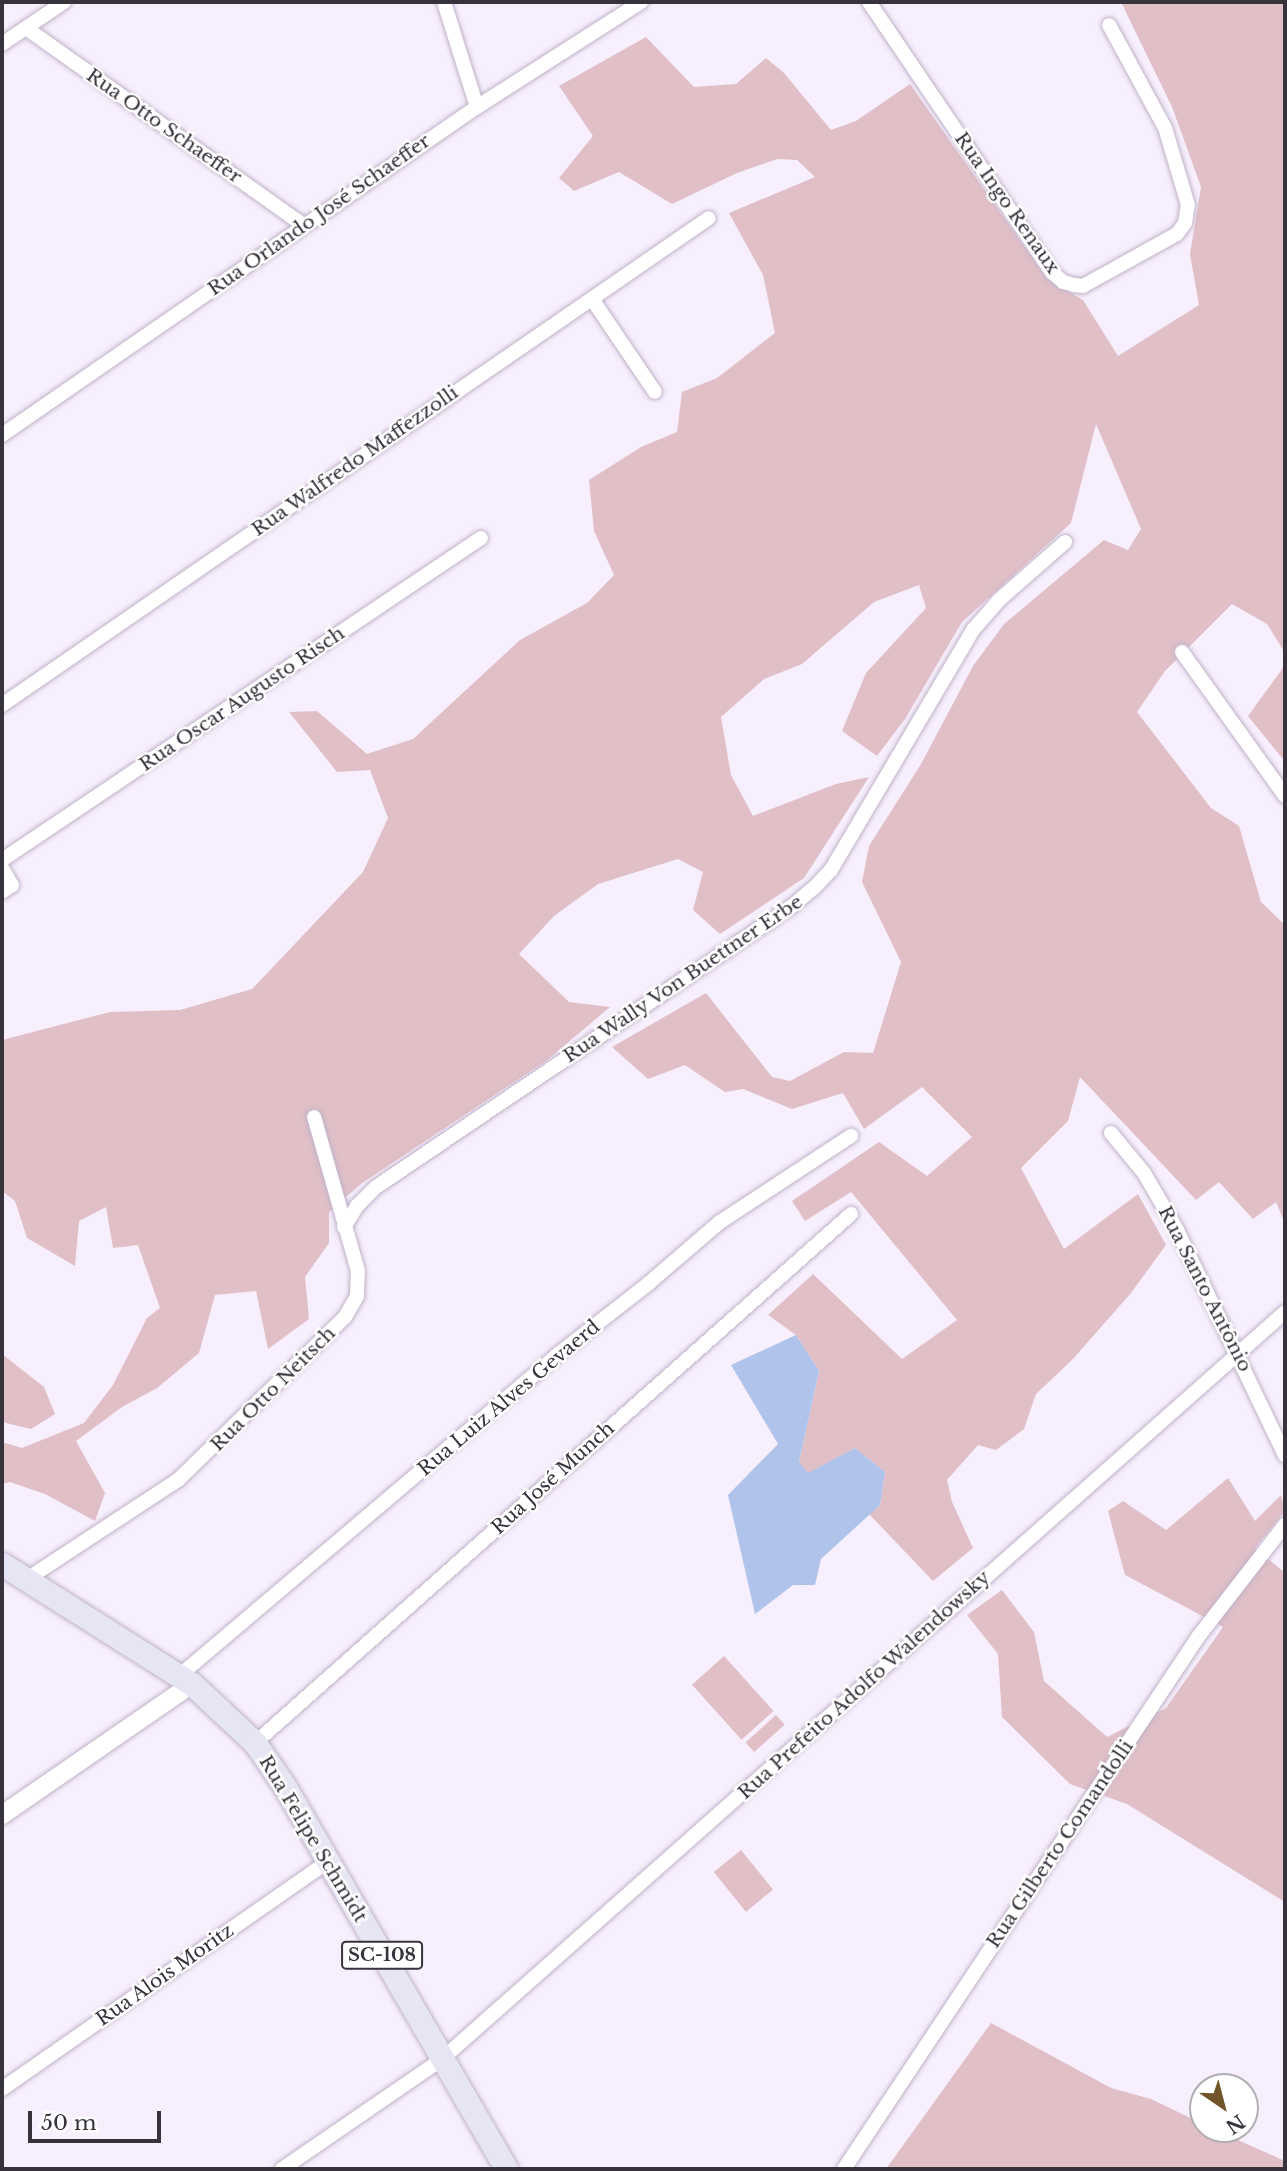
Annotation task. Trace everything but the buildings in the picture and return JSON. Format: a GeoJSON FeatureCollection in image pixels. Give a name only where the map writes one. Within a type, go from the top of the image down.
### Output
{"type":"FeatureCollection","features":[{"type":"Feature","properties":{"kind":"main road","name":"Rua Felipe Schmidt"},"geometry":{"type":"LineString","coordinates":[[2,1564],[186,1680],[255,1743],[279,1776],[506,2169]]}},
{"type":"Feature","properties":{"kind":"street"},"geometry":{"type":"LineString","coordinates":[[2,44],[64,2]]}},
{"type":"Feature","properties":{"kind":"street"},"geometry":{"type":"LineString","coordinates":[[444,2],[477,107]]}},
{"type":"Feature","properties":{"kind":"street","name":"Rua Orlando José Schaeffer"},"geometry":{"type":"LineString","coordinates":[[2,435],[477,107],[641,2]]}},
{"type":"Feature","properties":{"kind":"street","name":"Rua Ingo Renaux"},"geometry":{"type":"LineString","coordinates":[[869,2],[1052,272],[1063,282],[1083,286],[1177,234],[1185,223],[1188,205],[1166,128],[1110,25]]}},
{"type":"Feature","properties":{"kind":"street","name":"Rua Otto Schaeffer"},"geometry":{"type":"LineString","coordinates":[[26,27],[303,225]]}},
{"type":"Feature","properties":{"kind":"street","name":"Rua Walfredo Maffezzolli"},"geometry":{"type":"LineString","coordinates":[[2,705],[709,219]]}},
{"type":"Feature","properties":{"kind":"street"},"geometry":{"type":"LineString","coordinates":[[592,299],[655,392]]}},
{"type":"Feature","properties":{"kind":"street","name":"Rua Oscar Augusto Risch"},"geometry":{"type":"LineString","coordinates":[[2,860],[481,538]]}},
{"type":"Feature","properties":{"kind":"street","name":"Rua Wally Von Buettner Erbe"},"geometry":{"type":"LineString","coordinates":[[344,1227],[357,1206],[376,1187],[791,907],[814,888],[831,870],[973,630],[999,600],[1065,542]]}},
{"type":"Feature","properties":{"kind":"street"},"geometry":{"type":"LineString","coordinates":[[1182,652],[1285,796]]}},
{"type":"Feature","properties":{"kind":"street"},"geometry":{"type":"LineString","coordinates":[[2,868],[12,885],[2,892]]}},
{"type":"Feature","properties":{"kind":"street","name":"Rua Otto Neitsch"},"geometry":{"type":"LineString","coordinates":[[27,1579],[178,1480],[345,1317],[357,1296],[358,1271],[314,1117]]}},
{"type":"Feature","properties":{"kind":"street","name":"Rua Santo Antônio"},"geometry":{"type":"LineString","coordinates":[[1111,1133],[1162,1201],[1285,1455]]}},
{"type":"Feature","properties":{"kind":"street","name":"Rua Luiz Alves Gevaerd"},"geometry":{"type":"LineString","coordinates":[[186,1680],[557,1355],[649,1283],[720,1222],[851,1136]]}},
{"type":"Feature","properties":{"kind":"street","name":"Rua José Munch"},"geometry":{"type":"LineString","coordinates":[[255,1743],[850,1214]]}},
{"type":"Feature","properties":{"kind":"street","name":"Rua Prefeito Adolfo Walendowsky"},"geometry":{"type":"LineString","coordinates":[[282,2169],[442,2059],[1285,1312]]}},
{"type":"Feature","properties":{"kind":"street","name":"Rua Gilberto Comandolli"},"geometry":{"type":"LineString","coordinates":[[844,2169],[1198,1637],[1285,1525]]}},
{"type":"Feature","properties":{"kind":"street"},"geometry":{"type":"LineString","coordinates":[[2,1815],[186,1680]]}},
{"type":"Feature","properties":{"kind":"street","name":"Rua Alois Moritz"},"geometry":{"type":"LineString","coordinates":[[2,2089],[328,1861]]}},
{"type":"Feature","properties":{"kind":"shaded area"},"geometry":{"type":"Polygon","coordinates":[[[1121,2],[1285,2],[1285,653],[1267,624],[1232,604],[1165,671],[1137,712],[1211,808],[1239,826],[1261,902],[1285,925],[1285,1224],[1276,1202],[1253,1219],[1219,1182],[1196,1200],[1080,1077],[1068,1121],[1021,1168],[1064,1249],[1138,1194],[1166,1245],[1131,1293],[1072,1360],[1036,1394],[1024,1429],[996,1450],[978,1445],[947,1480],[952,1502],[973,1548],[933,1581],[869,1514],[880,1505],[885,1472],[855,1448],[807,1474],[799,1462],[819,1371],[796,1335],[768,1315],[813,1274],[902,1359],[957,1320],[851,1192],[805,1221],[792,1201],[879,1142],[927,1176],[972,1137],[922,1087],[864,1129],[843,1093],[792,1109],[743,1089],[725,1092],[685,1065],[648,1079],[612,1047],[706,993],[772,1077],[790,1081],[844,1052],[873,1053],[901,962],[862,882],[869,846],[921,764],[973,666],[1004,624],[1104,540],[1128,550],[1141,529],[1096,424],[1071,523],[962,622],[905,719],[877,756],[842,731],[866,673],[926,608],[919,585],[874,602],[802,664],[764,679],[721,717],[731,775],[753,816],[836,784],[869,777],[804,878],[720,934],[693,910],[703,872],[678,859],[598,884],[554,916],[519,954],[569,1002],[610,1007],[546,1061],[362,1183],[329,1212],[329,1243],[305,1277],[309,1319],[268,1349],[256,1291],[215,1295],[199,1353],[157,1388],[122,1407],[76,1441],[105,1493],[95,1521],[45,1494],[10,1482],[2,1484],[2,1442],[22,1448],[84,1423],[113,1385],[147,1318],[160,1308],[138,1245],[113,1248],[106,1207],[79,1221],[75,1266],[27,1238],[15,1201],[2,1191],[2,1040],[110,1012],[180,1010],[252,989],[363,872],[388,818],[370,770],[337,772],[289,712],[317,711],[367,754],[413,739],[520,640],[587,603],[614,575],[594,531],[589,480],[641,447],[677,432],[682,392],[717,378],[775,333],[763,275],[729,213],[815,177],[797,160],[777,159],[737,173],[672,204],[619,172],[574,191],[559,178],[593,136],[559,86],[646,37],[694,87],[736,84],[766,58],[784,73],[831,130],[856,121],[910,84],[1047,279],[1083,300],[1118,356],[1199,305],[1190,254],[1201,187],[1172,107],[1121,2]]]}},
{"type":"Feature","properties":{"kind":"shaded area"},"geometry":{"type":"Polygon","coordinates":[[[1285,665],[1285,757],[1282,758],[1248,716],[1285,665]]]}},
{"type":"Feature","properties":{"kind":"shaded area"},"geometry":{"type":"Polygon","coordinates":[[[2,1354],[44,1387],[55,1414],[31,1429],[2,1422],[2,1354]]]}},
{"type":"Feature","properties":{"kind":"shaded area"},"geometry":{"type":"Polygon","coordinates":[[[1228,1478],[1255,1521],[1281,1495],[1285,1511],[1255,1548],[1285,1573],[1285,1902],[1127,1804],[1070,1784],[1002,1717],[998,1654],[967,1615],[1002,1590],[1034,1632],[1044,1681],[1107,1737],[1166,1708],[1223,1627],[1125,1575],[1108,1511],[1123,1501],[1166,1530],[1228,1478]]]}},
{"type":"Feature","properties":{"kind":"shaded area"},"geometry":{"type":"Polygon","coordinates":[[[724,1656],[774,1711],[742,1740],[692,1685],[724,1656]]]}},
{"type":"Feature","properties":{"kind":"shaded area"},"geometry":{"type":"Polygon","coordinates":[[[776,1715],[785,1725],[754,1752],[746,1742],[776,1715]]]}},
{"type":"Feature","properties":{"kind":"shaded area"},"geometry":{"type":"Polygon","coordinates":[[[741,1850],[773,1890],[746,1912],[714,1872],[741,1850]]]}},
{"type":"Feature","properties":{"kind":"shaded area"},"geometry":{"type":"Polygon","coordinates":[[[991,2023],[1111,2088],[1151,2099],[1189,2117],[1189,2143],[1244,2143],[1285,2161],[1285,2169],[886,2169],[991,2023]]]}},
{"type":"Feature","properties":{"kind":"water"},"geometry":{"type":"Polygon","coordinates":[[[796,1335],[819,1371],[799,1462],[808,1473],[855,1448],[885,1472],[880,1505],[821,1559],[815,1585],[793,1585],[755,1614],[728,1495],[778,1444],[731,1365],[796,1335]]]}}]}
